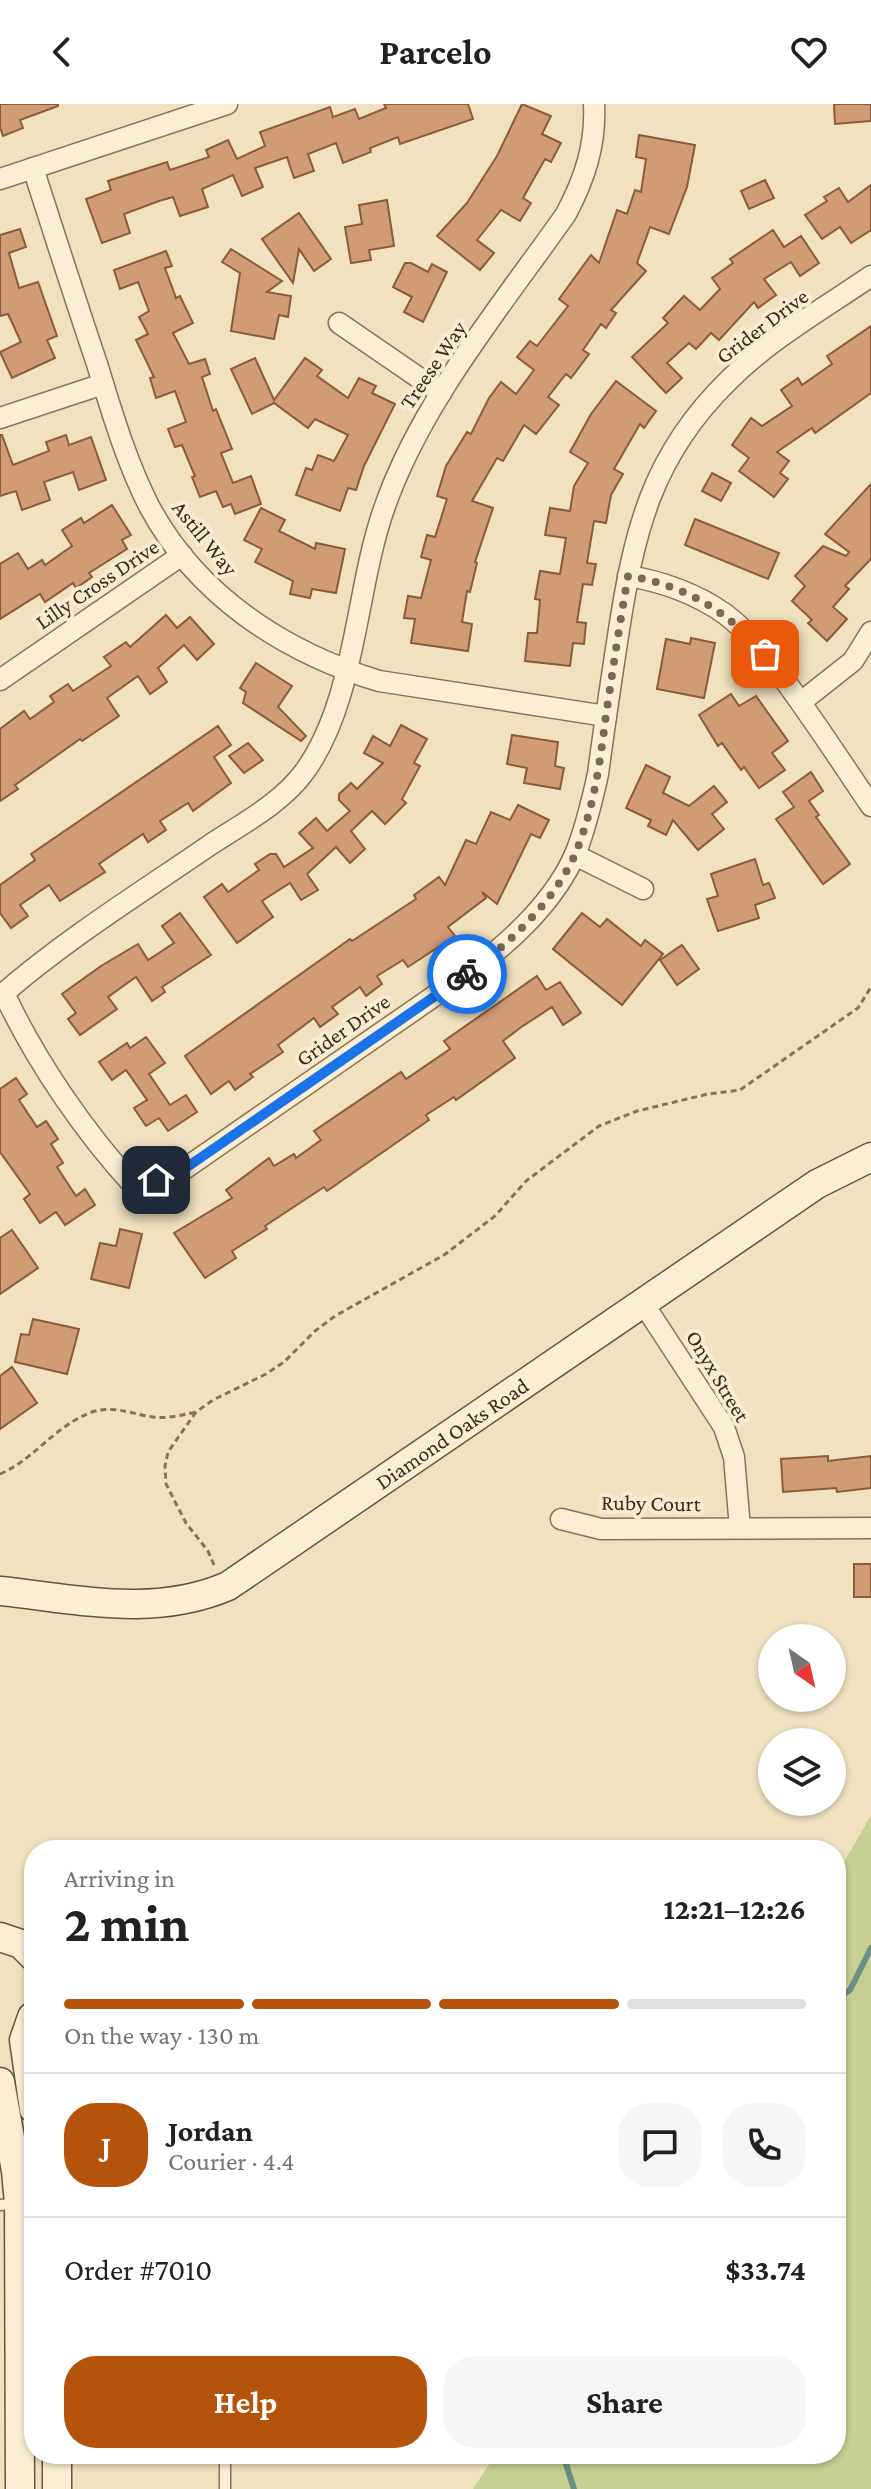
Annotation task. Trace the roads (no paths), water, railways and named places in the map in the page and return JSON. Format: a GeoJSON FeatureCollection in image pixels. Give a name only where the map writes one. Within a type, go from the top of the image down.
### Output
{"type":"FeatureCollection","features":[{"type":"Feature","properties":{"kind":"street"},"geometry":{"type":"LineString","coordinates":[[0,179],[227,104]]}},
{"type":"Feature","properties":{"kind":"street","name":"Treese Way"},"geometry":{"type":"LineString","coordinates":[[345,670],[383,509],[399,467],[441,393],[566,214],[582,183],[591,155],[594,104]]}},
{"type":"Feature","properties":{"kind":"street","name":"Astill Way"},"geometry":{"type":"LineString","coordinates":[[33,168],[137,481],[157,519],[204,580],[259,626],[294,648],[345,670],[379,681],[606,716]]}},
{"type":"Feature","properties":{"kind":"street","name":"Grider Drive"},"geometry":{"type":"LineString","coordinates":[[345,670],[335,709],[319,748],[303,773],[287,790],[42,960],[4,993],[23,1034],[106,1156],[135,1187],[177,1174],[499,951],[528,922],[575,855],[590,813],[635,539],[661,471],[680,437],[703,407],[756,355],[871,276]]}},
{"type":"Feature","properties":{"kind":"street"},"geometry":{"type":"LineString","coordinates":[[339,323],[441,393]]}},
{"type":"Feature","properties":{"kind":"street"},"geometry":{"type":"LineString","coordinates":[[0,418],[103,384]]}},
{"type":"Feature","properties":{"kind":"street","name":"Lilly Cross Drive"},"geometry":{"type":"LineString","coordinates":[[0,680],[182,555]]}},
{"type":"Feature","properties":{"kind":"street"},"geometry":{"type":"LineString","coordinates":[[628,576],[676,589],[725,615],[756,644],[801,702],[871,806]]}},
{"type":"Feature","properties":{"kind":"street"},"geometry":{"type":"LineString","coordinates":[[801,702],[853,661],[871,632]]}},
{"type":"Feature","properties":{"kind":"street"},"geometry":{"type":"LineString","coordinates":[[575,855],[643,889]]}},
{"type":"Feature","properties":{"kind":"street","name":"Diamond Oaks Road"},"geometry":{"type":"LineString","coordinates":[[0,1591],[142,1606],[203,1597],[228,1586],[817,1184],[871,1157]]}},
{"type":"Feature","properties":{"kind":"street","name":"Onyx Street"},"geometry":{"type":"LineString","coordinates":[[643,1303],[724,1427],[734,1457],[740,1528]]}},
{"type":"Feature","properties":{"kind":"street","name":"Ruby Court"},"geometry":{"type":"LineString","coordinates":[[561,1519],[601,1529],[871,1528]]}},
{"type":"Feature","properties":{"kind":"street"},"geometry":{"type":"LineString","coordinates":[[2,1934],[24,1947]]}},
{"type":"Feature","properties":{"kind":"street"},"geometry":{"type":"LineString","coordinates":[[0,2034],[24,2023]]}},
{"type":"Feature","properties":{"kind":"street"},"geometry":{"type":"LineString","coordinates":[[0,2082],[16,2171],[18,2203],[20,2489]]}},
{"type":"Feature","properties":{"kind":"street"},"geometry":{"type":"LineString","coordinates":[[57,2464],[57,2489]]}},
{"type":"Feature","properties":{"kind":"lane"},"geometry":{"type":"LineString","coordinates":[[225,2464],[225,2489]]}},
{"type":"Feature","properties":{"kind":"waterway"},"geometry":{"type":"LineString","coordinates":[[846,1993],[871,1948]]}},
{"type":"Feature","properties":{"kind":"waterway"},"geometry":{"type":"LineString","coordinates":[[566,2464],[574,2489]]}}]}
